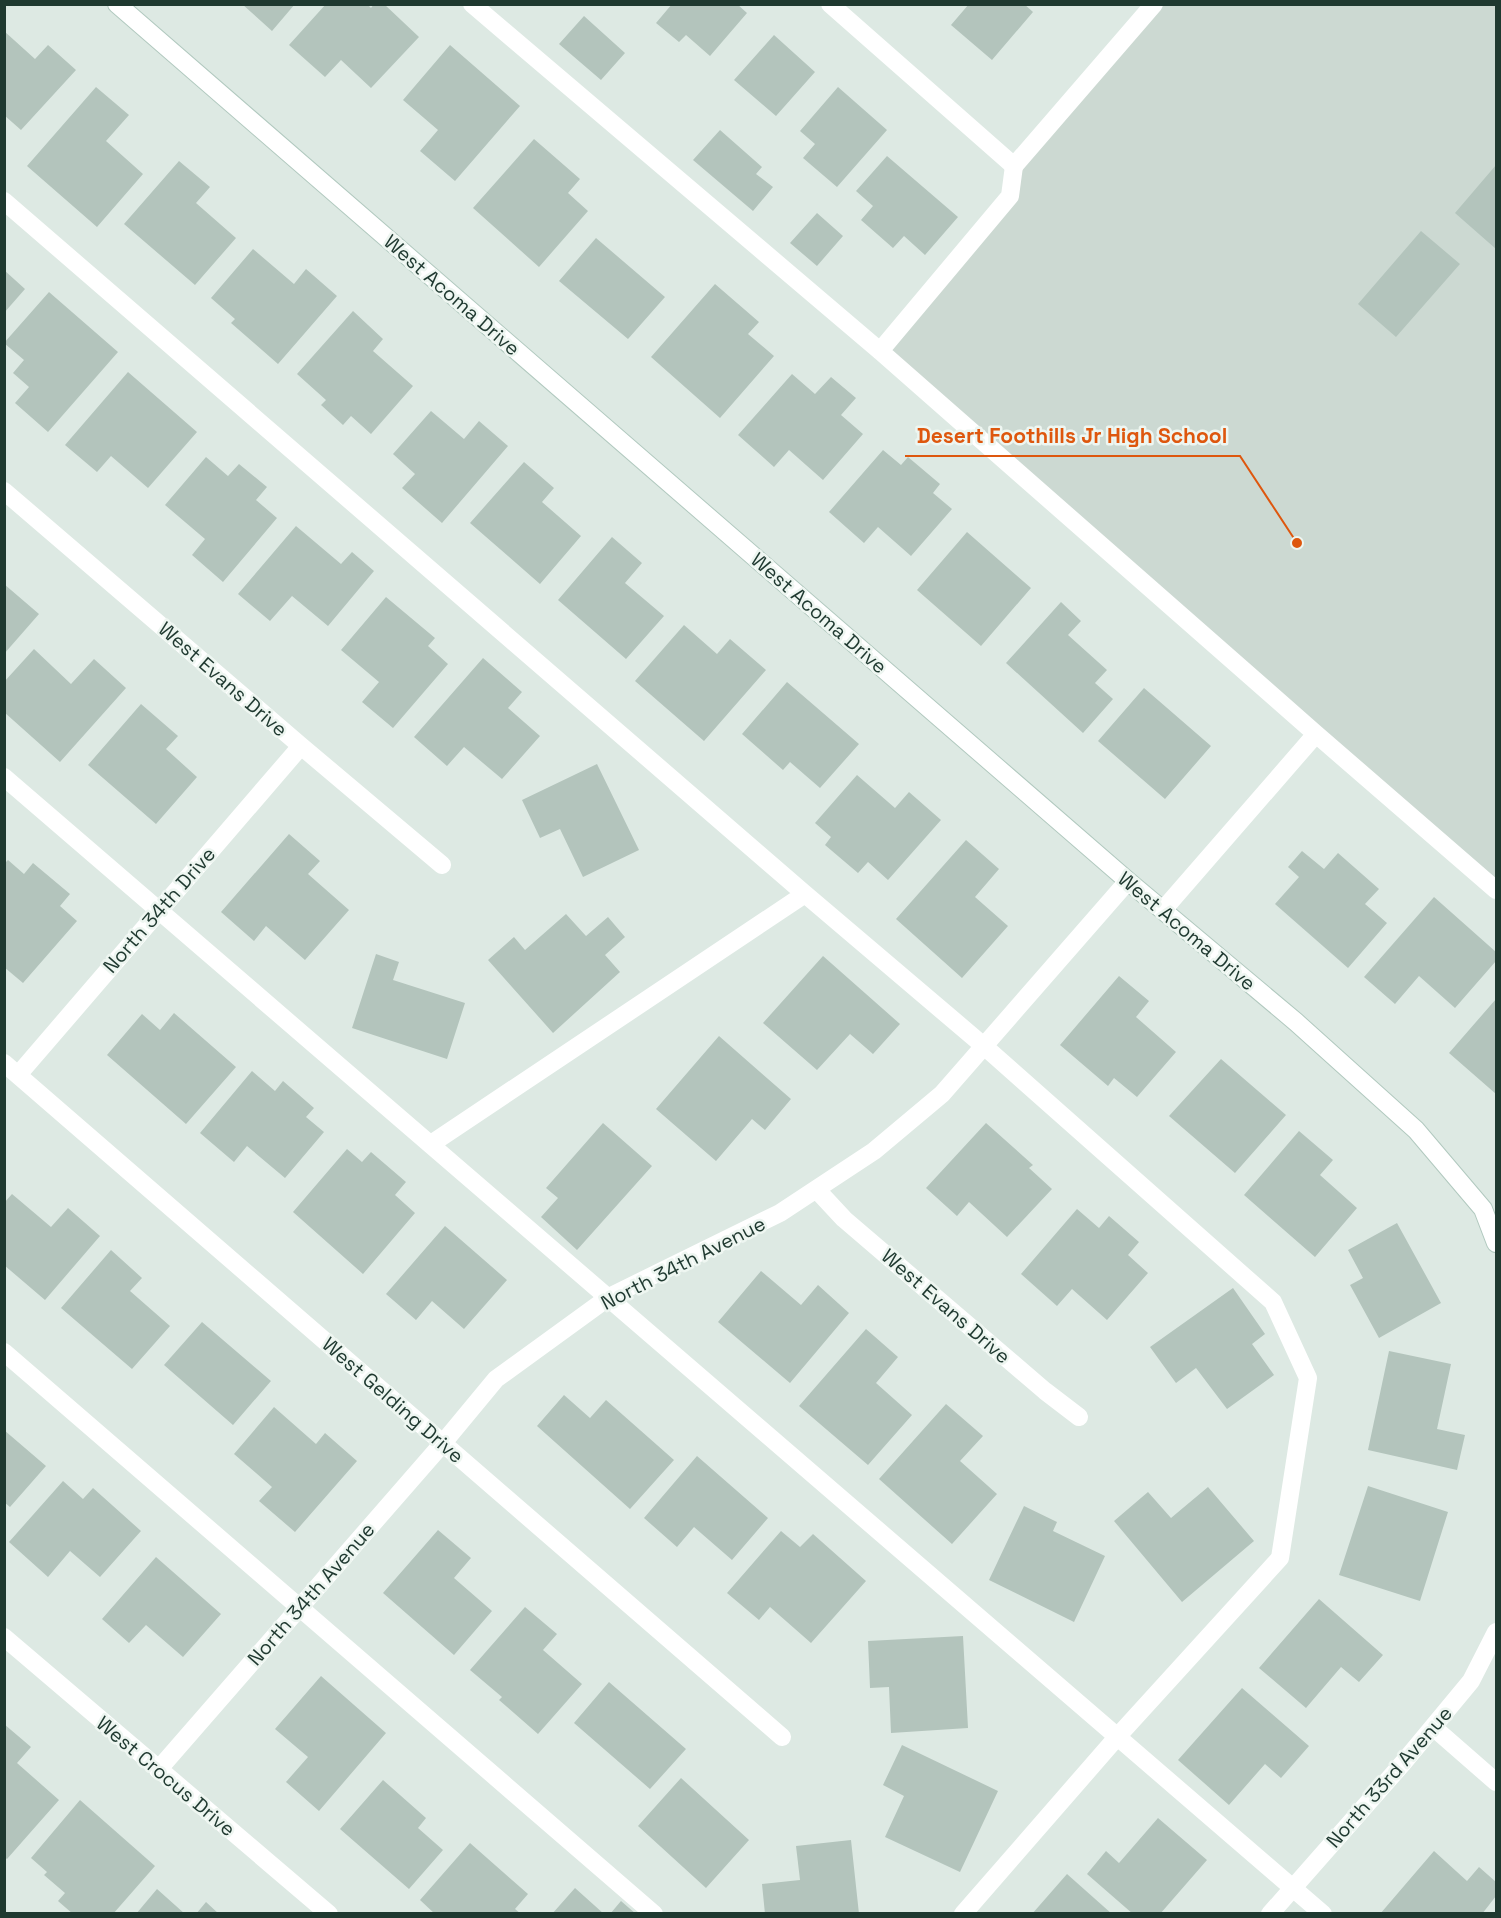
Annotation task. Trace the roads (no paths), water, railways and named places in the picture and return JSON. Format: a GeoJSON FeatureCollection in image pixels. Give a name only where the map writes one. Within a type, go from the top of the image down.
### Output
{"type":"FeatureCollection","features":[{"type":"Feature","properties":{"kind":"street","name":"West Acoma Drive"},"geometry":{"type":"LineString","coordinates":[[117,4],[1128,881],[1296,1022],[1416,1130],[1483,1209],[1497,1243]]}},
{"type":"Feature","properties":{"kind":"street"},"geometry":{"type":"LineString","coordinates":[[472,4],[879,351],[1497,890]]}},
{"type":"Feature","properties":{"kind":"street"},"geometry":{"type":"LineString","coordinates":[[830,4],[1014,166]]}},
{"type":"Feature","properties":{"kind":"street"},"geometry":{"type":"LineString","coordinates":[[879,351],[1010,196],[1014,166],[1148,7]]}},
{"type":"Feature","properties":{"kind":"street"},"geometry":{"type":"LineString","coordinates":[[4,201],[985,1047],[1273,1302],[1308,1378],[1280,1558],[1118,1736],[963,1914]]}},
{"type":"Feature","properties":{"kind":"street","name":"West Evans Drive"},"geometry":{"type":"LineString","coordinates":[[4,491],[442,865]]}},
{"type":"Feature","properties":{"kind":"street"},"geometry":{"type":"LineString","coordinates":[[1163,910],[1316,734]]}},
{"type":"Feature","properties":{"kind":"street","name":"North 34th Drive"},"geometry":{"type":"LineString","coordinates":[[11,1069],[158,910],[301,746]]}},
{"type":"Feature","properties":{"kind":"street"},"geometry":{"type":"LineString","coordinates":[[4,777],[1323,1914]]}},
{"type":"Feature","properties":{"kind":"street","name":"North 34th Avenue"},"geometry":{"type":"LineString","coordinates":[[158,1770],[496,1380],[609,1297],[780,1213],[874,1151],[942,1094],[1128,881]]}},
{"type":"Feature","properties":{"kind":"street"},"geometry":{"type":"LineString","coordinates":[[431,1144],[805,894]]}},
{"type":"Feature","properties":{"kind":"street","name":"West Gelding Drive"},"geometry":{"type":"LineString","coordinates":[[11,1069],[782,1737]]}},
{"type":"Feature","properties":{"kind":"street","name":"West Evans Drive"},"geometry":{"type":"LineString","coordinates":[[817,1190],[844,1219],[1045,1391],[1079,1417]]}},
{"type":"Feature","properties":{"kind":"street"},"geometry":{"type":"LineString","coordinates":[[4,1352],[654,1914]]}},
{"type":"Feature","properties":{"kind":"street","name":"North 33rd Avenue"},"geometry":{"type":"LineString","coordinates":[[1270,1914],[1472,1681],[1497,1632]]}},
{"type":"Feature","properties":{"kind":"street","name":"West Crocus Drive"},"geometry":{"type":"LineString","coordinates":[[4,1637],[329,1914]]}},
{"type":"Feature","properties":{"kind":"street"},"geometry":{"type":"LineString","coordinates":[[1433,1727],[1497,1782]]}},
{"type":"Feature","properties":{"kind":"place","name":"Desert Foothills Jr High School"},"geometry":{"type":"Point","coordinates":[1297,543]}}]}
